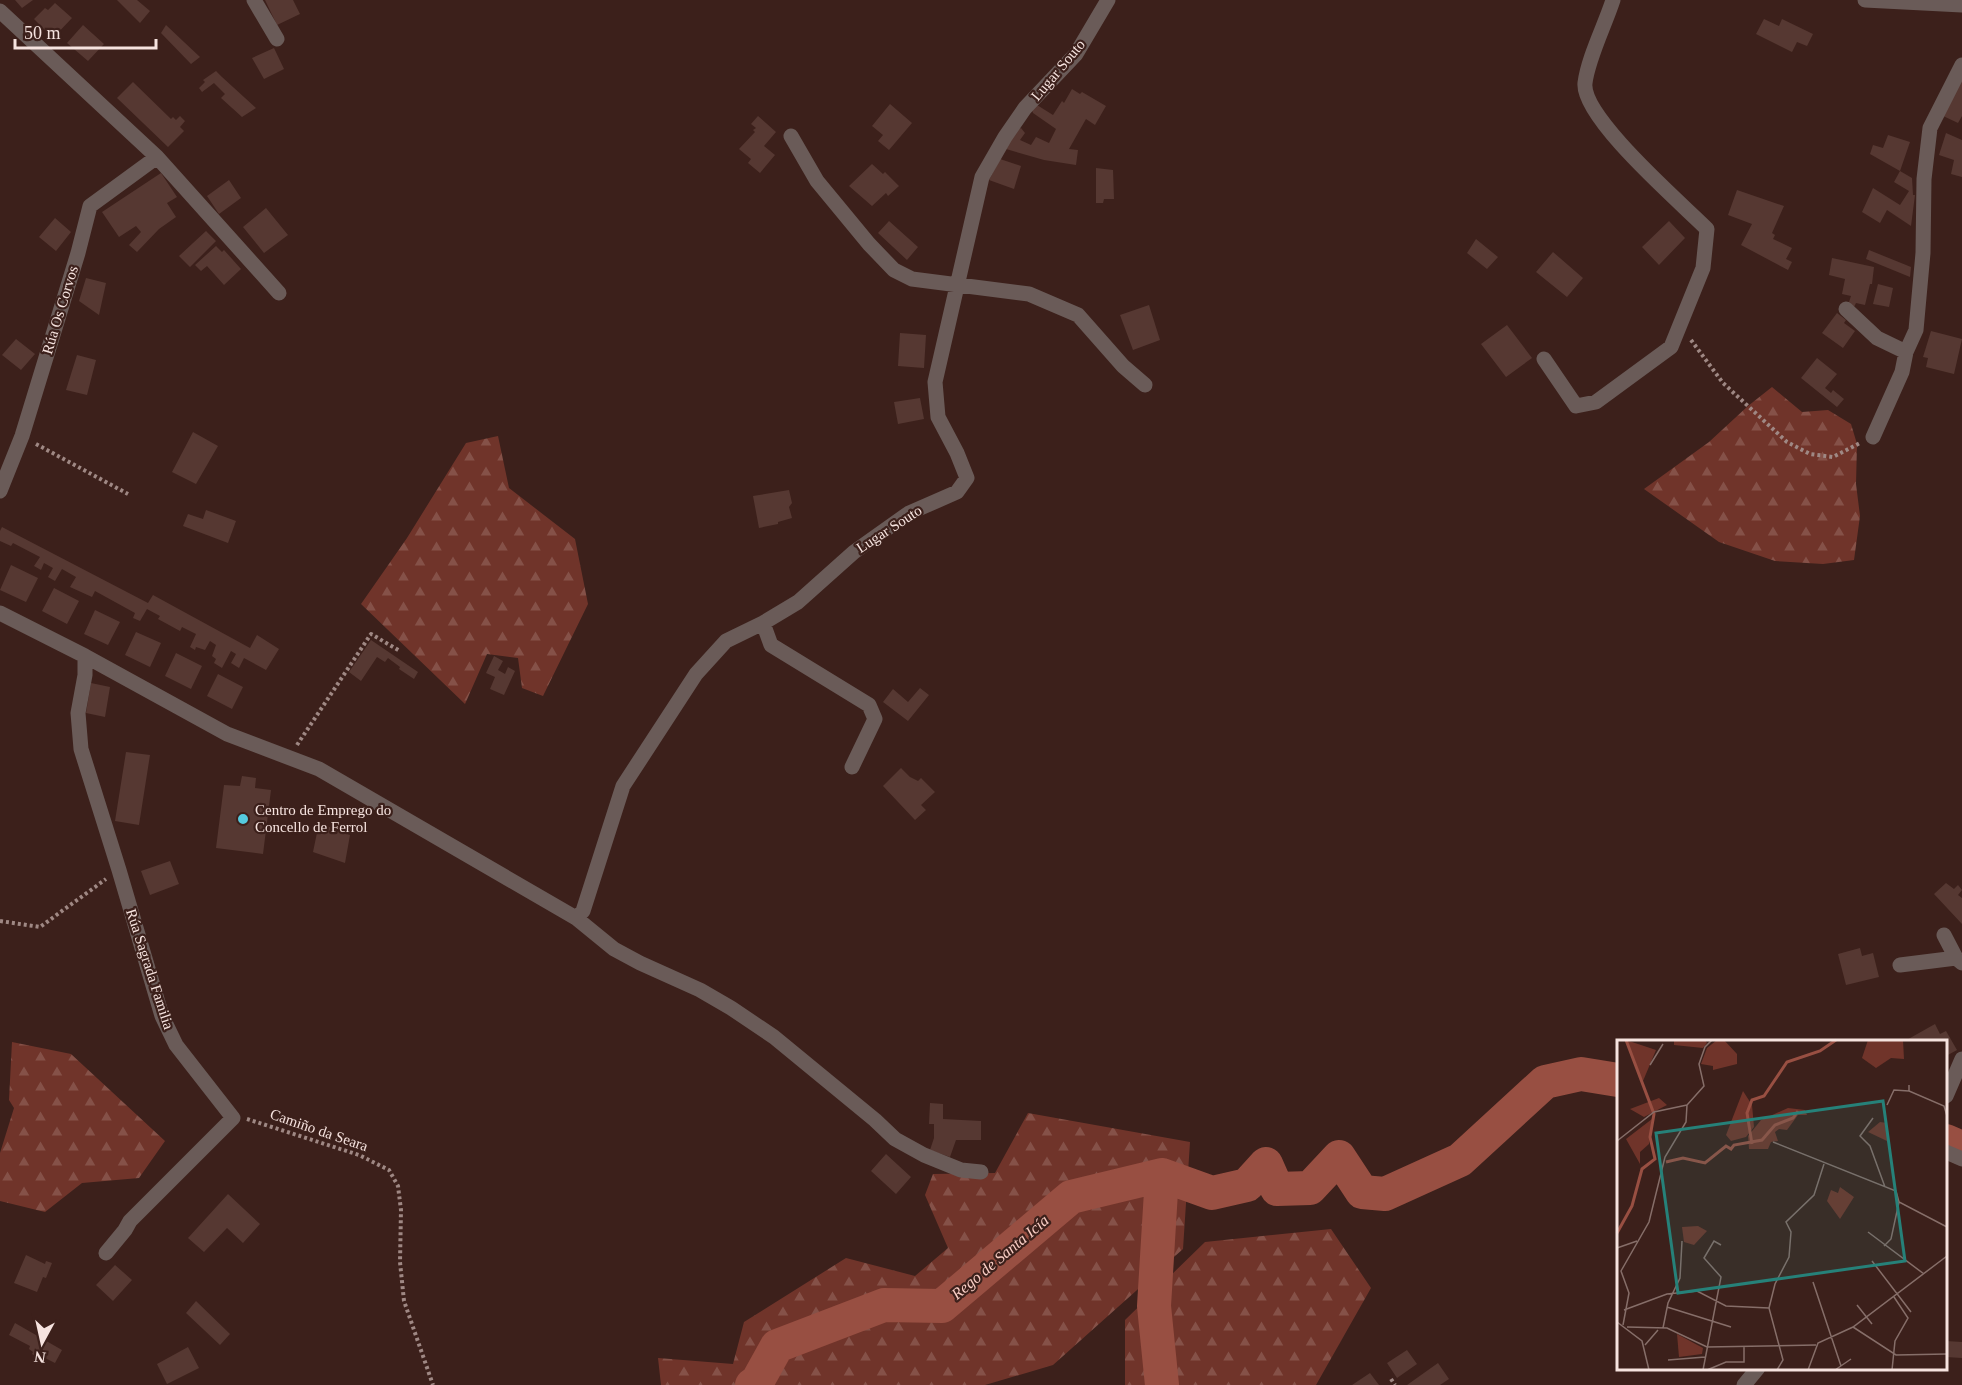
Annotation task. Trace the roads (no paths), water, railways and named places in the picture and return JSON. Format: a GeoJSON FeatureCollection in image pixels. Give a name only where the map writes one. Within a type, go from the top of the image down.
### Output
{"type":"FeatureCollection","features":[{"type":"Feature","properties":{"kind":"street"},"geometry":{"type":"LineString","coordinates":[[254,0],[277,39]]}},
{"type":"Feature","properties":{"kind":"street","name":"Lugar Souto"},"geometry":{"type":"LineString","coordinates":[[576,918],[583,911],[623,786],[696,674],[726,641],[798,602],[854,552],[909,513],[957,492],[967,478],[938,417],[935,382],[982,177],[1025,108],[1076,54],[1108,0]]}},
{"type":"Feature","properties":{"kind":"street"},"geometry":{"type":"LineString","coordinates":[[1544,359],[1576,406],[1596,402],[1671,347],[1703,268],[1707,229],[1623,147],[1595,112],[1588,99],[1584,84],[1612,0]]}},
{"type":"Feature","properties":{"kind":"street"},"geometry":{"type":"LineString","coordinates":[[1865,0],[1962,5]]}},
{"type":"Feature","properties":{"kind":"street"},"geometry":{"type":"LineString","coordinates":[[0,11],[156,157],[279,293]]}},
{"type":"Feature","properties":{"kind":"street"},"geometry":{"type":"LineString","coordinates":[[1873,438],[1902,372],[1906,352],[1916,330],[1923,253],[1924,179],[1930,128],[1962,65]]}},
{"type":"Feature","properties":{"kind":"street"},"geometry":{"type":"LineString","coordinates":[[791,136],[817,181],[869,244],[894,270],[912,279],[1029,294],[1078,315],[1123,366],[1146,385]]}},
{"type":"Feature","properties":{"kind":"street","name":"Rúa Os Corvos"},"geometry":{"type":"LineString","coordinates":[[0,491],[22,436],[78,253],[90,206],[156,157]]}},
{"type":"Feature","properties":{"kind":"street"},"geometry":{"type":"LineString","coordinates":[[1846,309],[1877,338],[1906,352]]}},
{"type":"Feature","properties":{"kind":"street"},"geometry":{"type":"LineString","coordinates":[[0,612],[227,734],[319,769],[576,918],[614,949],[700,990],[739,1014],[774,1037],[895,1139],[924,1155],[961,1170],[981,1172]]}},
{"type":"Feature","properties":{"kind":"street"},"geometry":{"type":"LineString","coordinates":[[763,623],[771,645],[869,705],[875,719],[852,767]]}},
{"type":"Feature","properties":{"kind":"street","name":"Rúa Sagrada Familia"},"geometry":{"type":"LineString","coordinates":[[85,656],[85,675],[78,713],[81,749],[162,1016],[176,1045],[233,1118],[130,1221],[106,1253]]}},
{"type":"Feature","properties":{"kind":"street"},"geometry":{"type":"LineString","coordinates":[[1900,965],[1959,961],[1944,935]]}},
{"type":"Feature","properties":{"kind":"street"},"geometry":{"type":"LineString","coordinates":[[1947,1094],[1962,1059]]}},
{"type":"Feature","properties":{"kind":"street"},"geometry":{"type":"LineString","coordinates":[[1947,1152],[1962,1159]]}},
{"type":"Feature","properties":{"kind":"street"},"geometry":{"type":"LineString","coordinates":[[1744,1385],[1756,1370]]}},
{"type":"Feature","properties":{"kind":"waterway","name":"Rego de Santa Icía"},"geometry":{"type":"LineString","coordinates":[[752,1385],[757,1382],[777,1346],[884,1305],[942,1306],[1071,1197],[1162,1175],[1212,1193],[1247,1185],[1266,1164],[1277,1189],[1310,1188],[1339,1157],[1362,1192],[1385,1194],[1460,1160],[1545,1082],[1581,1074],[1617,1080]]}},
{"type":"Feature","properties":{"kind":"waterway","name":"Rego de Santa Icía"},"geometry":{"type":"LineString","coordinates":[[1947,1141],[1962,1148]]}},
{"type":"Feature","properties":{"kind":"waterway","name":"Rego de Santa Icía"},"geometry":{"type":"LineString","coordinates":[[1162,1175],[1154,1306],[1162,1385]]}},
{"type":"Feature","properties":{"kind":"place","name":"Centro de Emprego do Concello de Ferrol"},"geometry":{"type":"Point","coordinates":[243,819]}}]}
